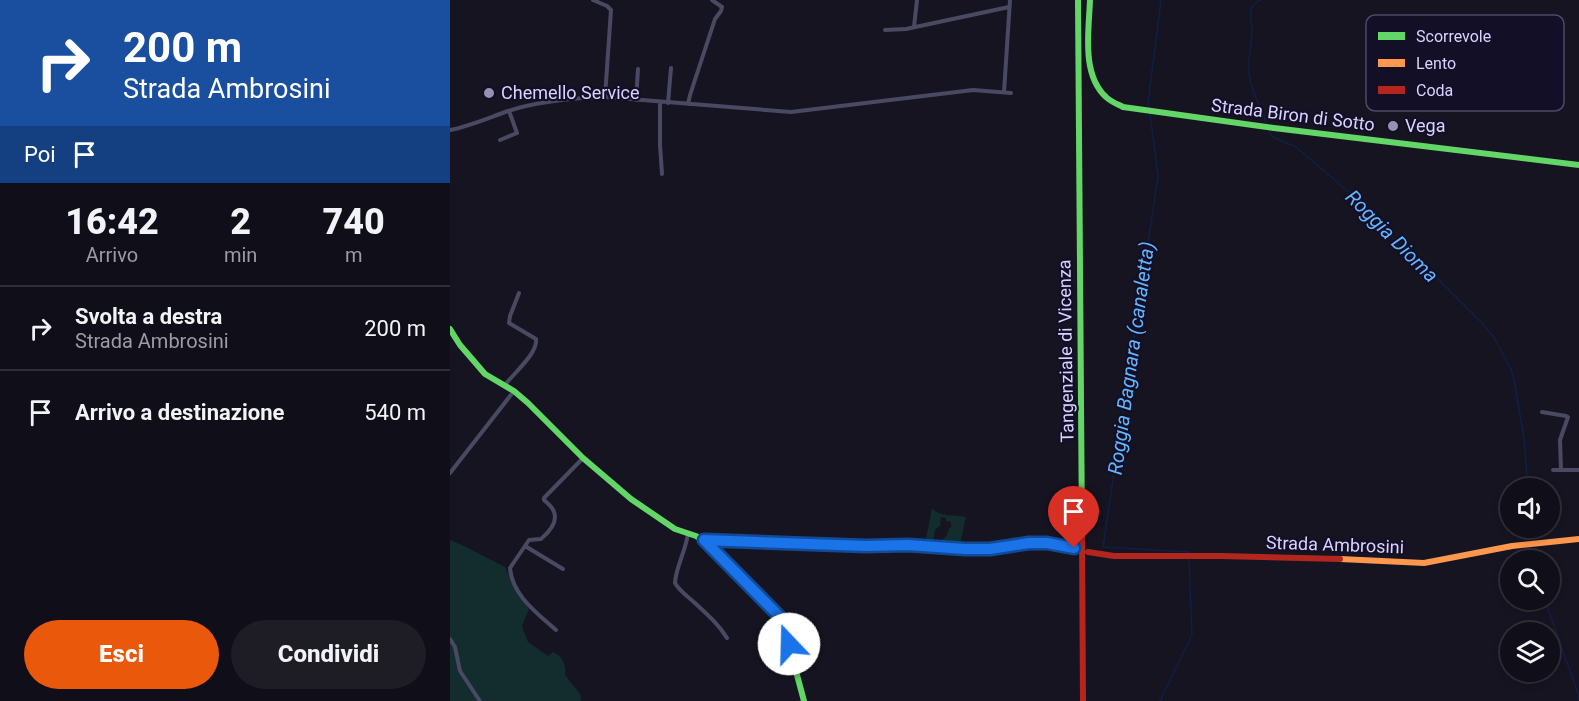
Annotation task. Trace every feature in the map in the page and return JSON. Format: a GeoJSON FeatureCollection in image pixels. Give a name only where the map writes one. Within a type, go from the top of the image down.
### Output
{"type":"FeatureCollection","features":[{"type":"Feature","properties":{"kind":"main road","name":"Tangenziale di Vicenza"},"geometry":{"type":"LineString","coordinates":[[1078,0],[1083,701]]}},
{"type":"Feature","properties":{"kind":"main road","name":"Strada Biron di Sotto"},"geometry":{"type":"LineString","coordinates":[[1090,0],[1091,70],[1095,83],[1104,95],[1123,107],[1579,165]]}},
{"type":"Feature","properties":{"kind":"main road"},"geometry":{"type":"LineString","coordinates":[[450,331],[485,374],[514,391],[583,458],[631,499],[675,529],[704,540],[866,546],[908,545],[965,549],[990,549],[1029,543],[1047,543],[1074,548]]}},
{"type":"Feature","properties":{"kind":"main road","name":"Strada Ambrosini"},"geometry":{"type":"LineString","coordinates":[[1088,552],[1114,556],[1243,557],[1424,563],[1512,546],[1579,539]]}},
{"type":"Feature","properties":{"kind":"main road"},"geometry":{"type":"LineString","coordinates":[[704,540],[782,619],[804,701]]}},
{"type":"Feature","properties":{"kind":"street"},"geometry":{"type":"LineString","coordinates":[[593,0],[607,6],[610,10],[605,97]]}},
{"type":"Feature","properties":{"kind":"street"},"geometry":{"type":"LineString","coordinates":[[688,104],[715,19],[722,7],[712,0]]}},
{"type":"Feature","properties":{"kind":"street"},"geometry":{"type":"LineString","coordinates":[[914,27],[917,0]]}},
{"type":"Feature","properties":{"kind":"street"},"geometry":{"type":"LineString","coordinates":[[1004,92],[1010,0]]}},
{"type":"Feature","properties":{"kind":"street"},"geometry":{"type":"LineString","coordinates":[[885,30],[914,27],[1009,8]]}},
{"type":"Feature","properties":{"kind":"street"},"geometry":{"type":"LineString","coordinates":[[636,100],[638,69]]}},
{"type":"Feature","properties":{"kind":"street"},"geometry":{"type":"LineString","coordinates":[[668,103],[671,69]]}},
{"type":"Feature","properties":{"kind":"street"},"geometry":{"type":"LineString","coordinates":[[450,130],[475,124],[509,111],[553,101],[605,97],[791,112],[973,90],[1011,93]]}},
{"type":"Feature","properties":{"kind":"street"},"geometry":{"type":"LineString","coordinates":[[660,102],[662,174]]}},
{"type":"Feature","properties":{"kind":"street"},"geometry":{"type":"LineString","coordinates":[[500,140],[517,133],[509,111]]}},
{"type":"Feature","properties":{"kind":"street"},"geometry":{"type":"LineString","coordinates":[[505,386],[530,356],[537,343],[530,334],[509,323],[519,293]]}},
{"type":"Feature","properties":{"kind":"street"},"geometry":{"type":"LineString","coordinates":[[450,473],[514,391]]}},
{"type":"Feature","properties":{"kind":"street"},"geometry":{"type":"LineString","coordinates":[[1542,412],[1568,417],[1560,440],[1561,470]]}},
{"type":"Feature","properties":{"kind":"street"},"geometry":{"type":"LineString","coordinates":[[556,630],[525,601],[517,590],[510,568],[529,540],[541,539],[553,523],[554,510],[544,500],[545,495],[583,458]]}},
{"type":"Feature","properties":{"kind":"street"},"geometry":{"type":"LineString","coordinates":[[1553,470],[1579,470]]}},
{"type":"Feature","properties":{"kind":"street"},"geometry":{"type":"LineString","coordinates":[[688,533],[675,583],[721,628],[727,638]]}},
{"type":"Feature","properties":{"kind":"street"},"geometry":{"type":"LineString","coordinates":[[525,546],[563,568]]}},
{"type":"Feature","properties":{"kind":"street"},"geometry":{"type":"LineString","coordinates":[[450,639],[460,671],[480,701]]}},
{"type":"Feature","properties":{"kind":"green space"},"geometry":{"type":"Polygon","coordinates":[[[932,508],[944,514],[966,517],[960,544],[939,543],[951,528],[951,522],[941,517],[940,526],[935,530],[933,543],[924,543],[928,542],[926,538],[932,508]]]}},
{"type":"Feature","properties":{"kind":"green space"},"geometry":{"type":"Polygon","coordinates":[[[450,540],[505,567],[516,591],[529,609],[522,626],[528,642],[548,656],[553,652],[561,658],[565,675],[580,694],[582,701],[450,701],[450,540]]]}},
{"type":"Feature","properties":{"kind":"waterway","name":"Roggia Bagnara (canaletta)"},"geometry":{"type":"LineString","coordinates":[[1149,109],[1161,0]]}},
{"type":"Feature","properties":{"kind":"waterway","name":"Roggia Dioma"},"geometry":{"type":"LineString","coordinates":[[1260,0],[1252,7],[1250,15],[1252,33],[1249,71],[1254,92],[1267,124]]}},
{"type":"Feature","properties":{"kind":"waterway","name":"Roggia Bagnara (canaletta)"},"geometry":{"type":"LineString","coordinates":[[1150,113],[1158,176],[1103,547],[1189,552],[1189,554]]}},
{"type":"Feature","properties":{"kind":"waterway","name":"Roggia Dioma"},"geometry":{"type":"LineString","coordinates":[[1269,129],[1271,135],[1296,147],[1358,200],[1410,256],[1436,277],[1493,336],[1511,369],[1514,380],[1524,438],[1527,478]]}},
{"type":"Feature","properties":{"kind":"waterway","name":"Roggia Dioma"},"geometry":{"type":"LineString","coordinates":[[1532,538],[1532,542]]}},
{"type":"Feature","properties":{"kind":"waterway","name":"Roggia Bagnara (canaletta)"},"geometry":{"type":"LineString","coordinates":[[1160,701],[1192,635],[1189,559]]}},
{"type":"Feature","properties":{"kind":"waterway","name":"Roggia Dioma"},"geometry":{"type":"LineString","coordinates":[[1549,610],[1579,701]]}},
{"type":"Feature","properties":{"kind":"traffic: fast"},"geometry":{"type":"LineString","coordinates":[[1078,0],[1082,534]]}},
{"type":"Feature","properties":{"kind":"traffic: fast"},"geometry":{"type":"LineString","coordinates":[[1090,0],[1088,51],[1093,76],[1106,97],[1123,107],[1579,165]]}},
{"type":"Feature","properties":{"kind":"traffic: fast"},"geometry":{"type":"LineString","coordinates":[[450,329],[460,345],[485,374],[514,391],[583,458],[631,499],[675,529],[696,536],[710,545],[782,619],[804,701]]}},
{"type":"Feature","properties":{"kind":"traffic: fast"},"geometry":{"type":"LineString","coordinates":[[704,540],[866,546],[908,545],[965,549],[990,549],[1029,543],[1047,543],[1074,548]]}},
{"type":"Feature","properties":{"kind":"traffic: slow"},"geometry":{"type":"LineString","coordinates":[[1340,559],[1424,563],[1512,546],[1579,539]]}},
{"type":"Feature","properties":{"kind":"traffic: jam"},"geometry":{"type":"LineString","coordinates":[[1082,534],[1083,701]]}},
{"type":"Feature","properties":{"kind":"traffic: jam"},"geometry":{"type":"LineString","coordinates":[[1088,552],[1114,556],[1340,559]]}},
{"type":"Feature","properties":{"kind":"place","name":"Chemello Service"},"geometry":{"type":"Point","coordinates":[489,93]}},
{"type":"Feature","properties":{"kind":"place","name":"Vega"},"geometry":{"type":"Point","coordinates":[1393,126]}},
{"type":"Feature","properties":{"kind":"route"},"geometry":{"type":"LineString","coordinates":[[789,644],[782,619],[704,540],[866,546],[908,545],[965,549],[990,549],[1029,543],[1047,543],[1074,548]]}}]}
